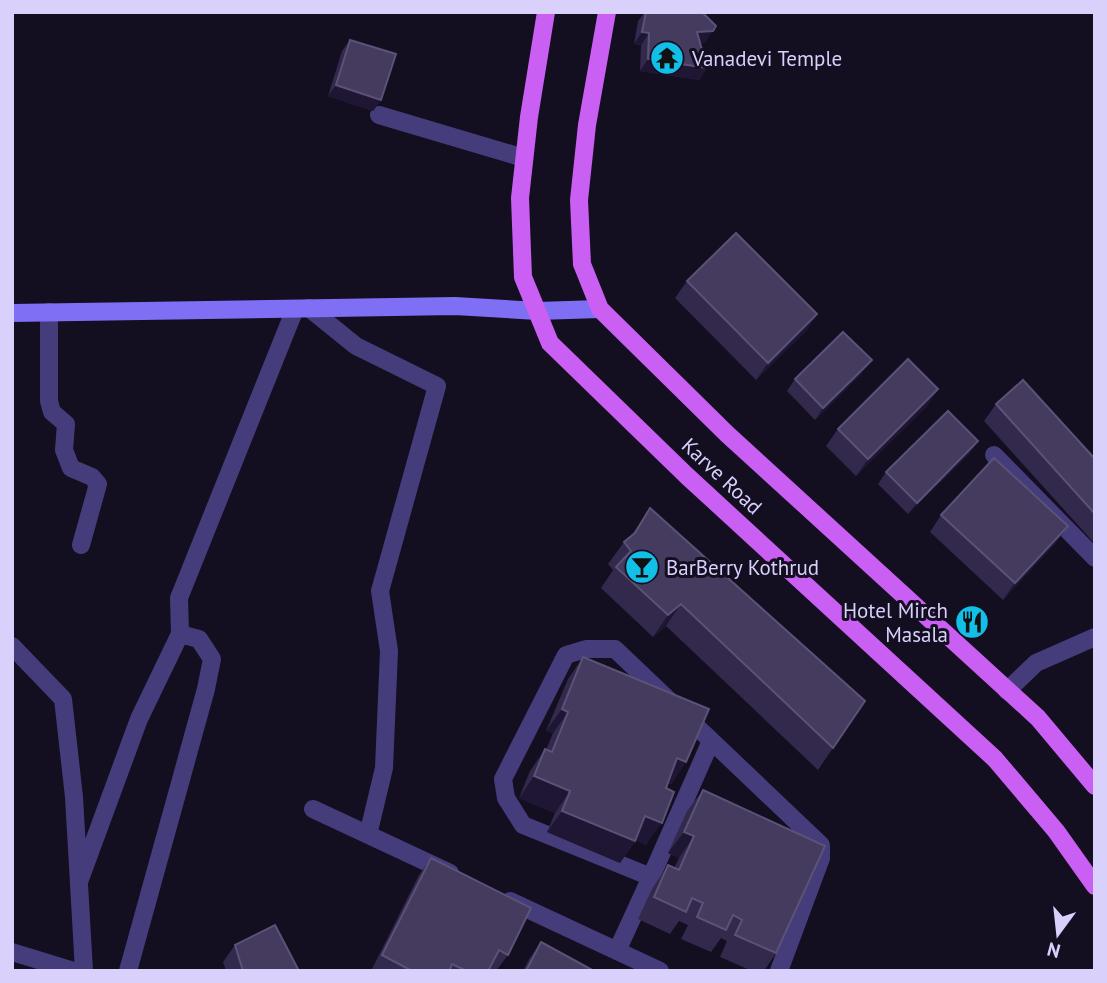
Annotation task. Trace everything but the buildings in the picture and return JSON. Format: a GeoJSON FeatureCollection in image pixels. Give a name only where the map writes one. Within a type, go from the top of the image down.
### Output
{"type":"FeatureCollection","features":[{"type":"Feature","properties":{"kind":"main road","name":"Karve Road"},"geometry":{"type":"LineString","coordinates":[[546,12],[528,117],[520,198],[523,277],[550,343],[687,476],[995,759],[1056,831],[1095,886]]}},
{"type":"Feature","properties":{"kind":"main road","name":"Karve Road"},"geometry":{"type":"LineString","coordinates":[[607,12],[587,125],[579,200],[582,264],[600,309],[727,434],[1038,718],[1095,786]]}},
{"type":"Feature","properties":{"kind":"street"},"geometry":{"type":"LineString","coordinates":[[379,115],[524,158]]}},
{"type":"Feature","properties":{"kind":"street"},"geometry":{"type":"LineString","coordinates":[[12,313],[455,306],[537,311],[600,309]]}},
{"type":"Feature","properties":{"kind":"street"},"geometry":{"type":"LineString","coordinates":[[79,881],[139,719],[180,634],[179,598],[302,309]]}},
{"type":"Feature","properties":{"kind":"street"},"geometry":{"type":"LineString","coordinates":[[302,309],[356,346],[437,386],[380,591],[389,651],[384,768],[368,835]]}},
{"type":"Feature","properties":{"kind":"street"},"geometry":{"type":"LineString","coordinates":[[49,313],[49,401],[52,412],[66,424],[64,450],[72,468],[92,477],[98,484],[81,545]]}},
{"type":"Feature","properties":{"kind":"street"},"geometry":{"type":"LineString","coordinates":[[994,455],[1095,558]]}},
{"type":"Feature","properties":{"kind":"street"},"geometry":{"type":"LineString","coordinates":[[128,971],[212,659],[199,639],[180,634]]}},
{"type":"Feature","properties":{"kind":"street"},"geometry":{"type":"LineString","coordinates":[[1007,691],[1036,663],[1095,637]]}},
{"type":"Feature","properties":{"kind":"street"},"geometry":{"type":"LineString","coordinates":[[12,646],[63,699],[74,797],[85,971]]}},
{"type":"Feature","properties":{"kind":"street"},"geometry":{"type":"LineString","coordinates":[[651,877],[523,825],[506,798],[503,779],[566,656],[586,649],[615,649],[821,845],[821,858],[779,971]]}},
{"type":"Feature","properties":{"kind":"street"},"geometry":{"type":"LineString","coordinates":[[617,951],[710,741]]}},
{"type":"Feature","properties":{"kind":"street"},"geometry":{"type":"LineString","coordinates":[[313,809],[468,881]]}},
{"type":"Feature","properties":{"kind":"street"},"geometry":{"type":"LineString","coordinates":[[493,893],[660,971]]}},
{"type":"Feature","properties":{"kind":"street"},"geometry":{"type":"LineString","coordinates":[[12,952],[74,971]]}},
{"type":"Feature","properties":{"kind":"place","name":"Vanadevi Temple"},"geometry":{"type":"Point","coordinates":[667,58]}},
{"type":"Feature","properties":{"kind":"place","name":"BarBerry Kothrud"},"geometry":{"type":"Point","coordinates":[642,567]}},
{"type":"Feature","properties":{"kind":"place","name":"Hotel Mirch Masala"},"geometry":{"type":"Point","coordinates":[972,622]}}]}
